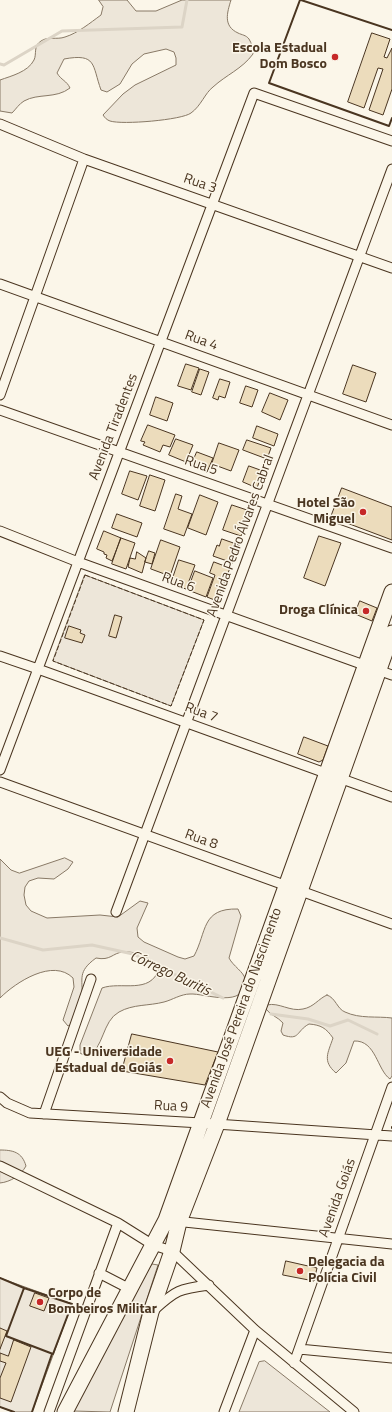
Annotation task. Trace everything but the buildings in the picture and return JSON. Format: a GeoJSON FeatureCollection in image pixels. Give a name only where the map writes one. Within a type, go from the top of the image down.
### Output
{"type":"FeatureCollection","features":[{"type":"Feature","properties":{"kind":"main road","name":"Avenida José Pereira do Nascimento"},"geometry":{"type":"LineString","coordinates":[[379,671],[392,592]]}},
{"type":"Feature","properties":{"kind":"main road","name":"Avenida José Pereira do Nascimento"},"geometry":{"type":"LineString","coordinates":[[65,1412],[153,1245],[173,1221],[217,1124],[249,1013],[333,776],[379,671],[392,633]]}},
{"type":"Feature","properties":{"kind":"main road","name":"Avenida José Pereira do Nascimento"},"geometry":{"type":"LineString","coordinates":[[126,1412],[151,1312],[172,1251],[173,1221],[201,1123],[249,1013]]}},
{"type":"Feature","properties":{"kind":"street","name":"Avenida Tiradentes"},"geometry":{"type":"LineString","coordinates":[[0,770],[254,93],[392,141]]}},
{"type":"Feature","properties":{"kind":"street","name":"Rua 3"},"geometry":{"type":"LineString","coordinates":[[0,124],[84,159],[392,268]]}},
{"type":"Feature","properties":{"kind":"street"},"geometry":{"type":"LineString","coordinates":[[0,395],[84,159]]}},
{"type":"Feature","properties":{"kind":"street","name":"Avenida Pedro Álvares Cabral"},"geometry":{"type":"LineString","coordinates":[[116,912],[392,169]]}},
{"type":"Feature","properties":{"kind":"street","name":"Rua 4"},"geometry":{"type":"LineString","coordinates":[[0,284],[392,425]]}},
{"type":"Feature","properties":{"kind":"street","name":"Rua 5"},"geometry":{"type":"LineString","coordinates":[[0,410],[392,548]]}},
{"type":"Feature","properties":{"kind":"street","name":"Rua 6"},"geometry":{"type":"LineString","coordinates":[[0,531],[78,562],[379,671]]}},
{"type":"Feature","properties":{"kind":"street","name":"Rua 7"},"geometry":{"type":"LineString","coordinates":[[0,656],[392,797]]}},
{"type":"Feature","properties":{"kind":"street","name":"Rua 8"},"geometry":{"type":"LineString","coordinates":[[0,782],[392,924]]}},
{"type":"Feature","properties":{"kind":"street"},"geometry":{"type":"LineString","coordinates":[[44,1114],[91,979]]}},
{"type":"Feature","properties":{"kind":"street","name":"Avenida Goiás"},"geometry":{"type":"LineString","coordinates":[[294,1363],[392,1087]]}},
{"type":"Feature","properties":{"kind":"street","name":"Rua 9"},"geometry":{"type":"LineString","coordinates":[[0,1098],[7,1103],[30,1113],[392,1136]]}},
{"type":"Feature","properties":{"kind":"street"},"geometry":{"type":"LineString","coordinates":[[0,1166],[118,1223],[153,1245],[172,1251],[254,1330],[354,1412]]}},
{"type":"Feature","properties":{"kind":"street"},"geometry":{"type":"LineString","coordinates":[[173,1221],[392,1244]]}},
{"type":"Feature","properties":{"kind":"street"},"geometry":{"type":"LineString","coordinates":[[49,1412],[118,1223]]}},
{"type":"Feature","properties":{"kind":"street"},"geometry":{"type":"LineString","coordinates":[[99,1273],[130,1289]]}},
{"type":"Feature","properties":{"kind":"street"},"geometry":{"type":"LineString","coordinates":[[151,1312],[173,1293],[187,1288],[209,1285]]}},
{"type":"Feature","properties":{"kind":"street"},"geometry":{"type":"LineString","coordinates":[[224,1412],[254,1330]]}},
{"type":"Feature","properties":{"kind":"street"},"geometry":{"type":"LineString","coordinates":[[298,1349],[392,1358]]}},
{"type":"Feature","properties":{"kind":"shaded area"},"geometry":{"type":"Polygon","coordinates":[[[99,0],[127,0],[136,11],[156,11],[182,0],[231,0],[228,10],[228,23],[233,30],[249,39],[253,54],[244,64],[210,90],[194,110],[185,116],[165,120],[117,122],[108,120],[103,115],[123,94],[135,85],[176,65],[174,52],[166,49],[144,54],[132,64],[120,84],[107,92],[101,90],[92,63],[82,58],[64,59],[57,73],[70,88],[59,94],[35,97],[22,102],[12,113],[0,111],[0,80],[28,68],[35,58],[37,45],[41,41],[62,38],[75,33],[101,15],[103,7],[99,0]]]}},
{"type":"Feature","properties":{"kind":"shaded area"},"geometry":{"type":"Polygon","coordinates":[[[85,575],[204,620],[171,706],[53,661],[85,575]]]}},
{"type":"Feature","properties":{"kind":"shaded area"},"geometry":{"type":"Polygon","coordinates":[[[65,858],[73,862],[68,869],[54,879],[38,878],[29,881],[25,887],[24,895],[26,905],[31,911],[47,918],[100,915],[118,917],[140,901],[148,903],[137,928],[138,937],[144,942],[185,959],[194,956],[207,923],[211,917],[226,910],[238,909],[241,916],[229,958],[244,976],[244,989],[239,994],[232,997],[224,998],[187,994],[164,1002],[124,1009],[113,1016],[97,1048],[87,1057],[80,1053],[80,1045],[102,988],[110,986],[142,985],[149,982],[155,977],[159,969],[144,956],[123,952],[108,958],[96,958],[90,963],[83,971],[82,1000],[76,1022],[68,1026],[63,1020],[74,987],[73,978],[65,972],[55,970],[35,974],[15,985],[0,998],[0,859],[11,870],[19,873],[65,858]]]}},
{"type":"Feature","properties":{"kind":"shaded area"},"geometry":{"type":"Polygon","coordinates":[[[327,995],[332,998],[342,1011],[363,1016],[392,1018],[392,1076],[390,1079],[382,1069],[372,1050],[361,1042],[354,1041],[346,1063],[336,1073],[329,1065],[327,1057],[333,1038],[325,1029],[317,1025],[309,1024],[295,1036],[288,1037],[283,1035],[281,1031],[283,1023],[266,1009],[267,1005],[271,1004],[298,1010],[303,1009],[310,1007],[327,995]]]}},
{"type":"Feature","properties":{"kind":"shaded area"},"geometry":{"type":"Polygon","coordinates":[[[0,1150],[13,1151],[22,1158],[26,1166],[15,1178],[0,1183],[0,1150]]]}},
{"type":"Feature","properties":{"kind":"shaded area"},"geometry":{"type":"Polygon","coordinates":[[[152,1264],[158,1265],[110,1412],[73,1411],[152,1264]]]}},
{"type":"Feature","properties":{"kind":"shaded area"},"geometry":{"type":"Polygon","coordinates":[[[0,1278],[72,1304],[32,1412],[14,1412],[0,1407],[0,1278]]]}},
{"type":"Feature","properties":{"kind":"shaded area"},"geometry":{"type":"Polygon","coordinates":[[[265,1361],[330,1412],[239,1412],[259,1362],[265,1361]]]}},
{"type":"Feature","properties":{"kind":"waterway"},"geometry":{"type":"LineString","coordinates":[[0,64],[4,65],[62,31],[182,27],[187,0]]}},
{"type":"Feature","properties":{"kind":"waterway","name":"Córrego Buritis"},"geometry":{"type":"LineString","coordinates":[[0,938],[43,950],[92,945],[133,954],[223,998]]}},
{"type":"Feature","properties":{"kind":"waterway","name":"Córrego Buritis"},"geometry":{"type":"LineString","coordinates":[[271,1014],[308,1019],[330,1026],[348,1020],[377,1034]]}},
{"type":"Feature","properties":{"kind":"fence"},"geometry":{"type":"LineString","coordinates":[[85,575],[204,620],[171,706],[53,661],[85,575]]}},
{"type":"Feature","properties":{"kind":"wall"},"geometry":{"type":"LineString","coordinates":[[300,0],[269,83],[389,126],[392,118]]}},
{"type":"Feature","properties":{"kind":"wall"},"geometry":{"type":"LineString","coordinates":[[301,0],[392,30]]}},
{"type":"Feature","properties":{"kind":"wall"},"geometry":{"type":"LineString","coordinates":[[0,1278],[24,1289]]}},
{"type":"Feature","properties":{"kind":"wall"},"geometry":{"type":"LineString","coordinates":[[24,1288],[72,1304],[53,1354],[6,1336],[24,1288]]}},
{"type":"Feature","properties":{"kind":"wall"},"geometry":{"type":"LineString","coordinates":[[32,1412],[52,1354]]}},
{"type":"Feature","properties":{"kind":"wall"},"geometry":{"type":"LineString","coordinates":[[0,1407],[14,1412]]}},
{"type":"Feature","properties":{"kind":"place","name":"Escola Estadual Dom Bosco"},"geometry":{"type":"Point","coordinates":[335,57]}},
{"type":"Feature","properties":{"kind":"place","name":"Hotel São Miguel"},"geometry":{"type":"Point","coordinates":[363,512]}},
{"type":"Feature","properties":{"kind":"place","name":"Droga Clínica"},"geometry":{"type":"Point","coordinates":[366,611]}},
{"type":"Feature","properties":{"kind":"place","name":"UEG - Universidade Estadual de Goiás"},"geometry":{"type":"Point","coordinates":[170,1061]}},
{"type":"Feature","properties":{"kind":"place","name":"Delegacia da Polícia Civil"},"geometry":{"type":"Point","coordinates":[300,1271]}},
{"type":"Feature","properties":{"kind":"place","name":"Corpo de Bombeiros Militar"},"geometry":{"type":"Point","coordinates":[40,1302]}}]}
